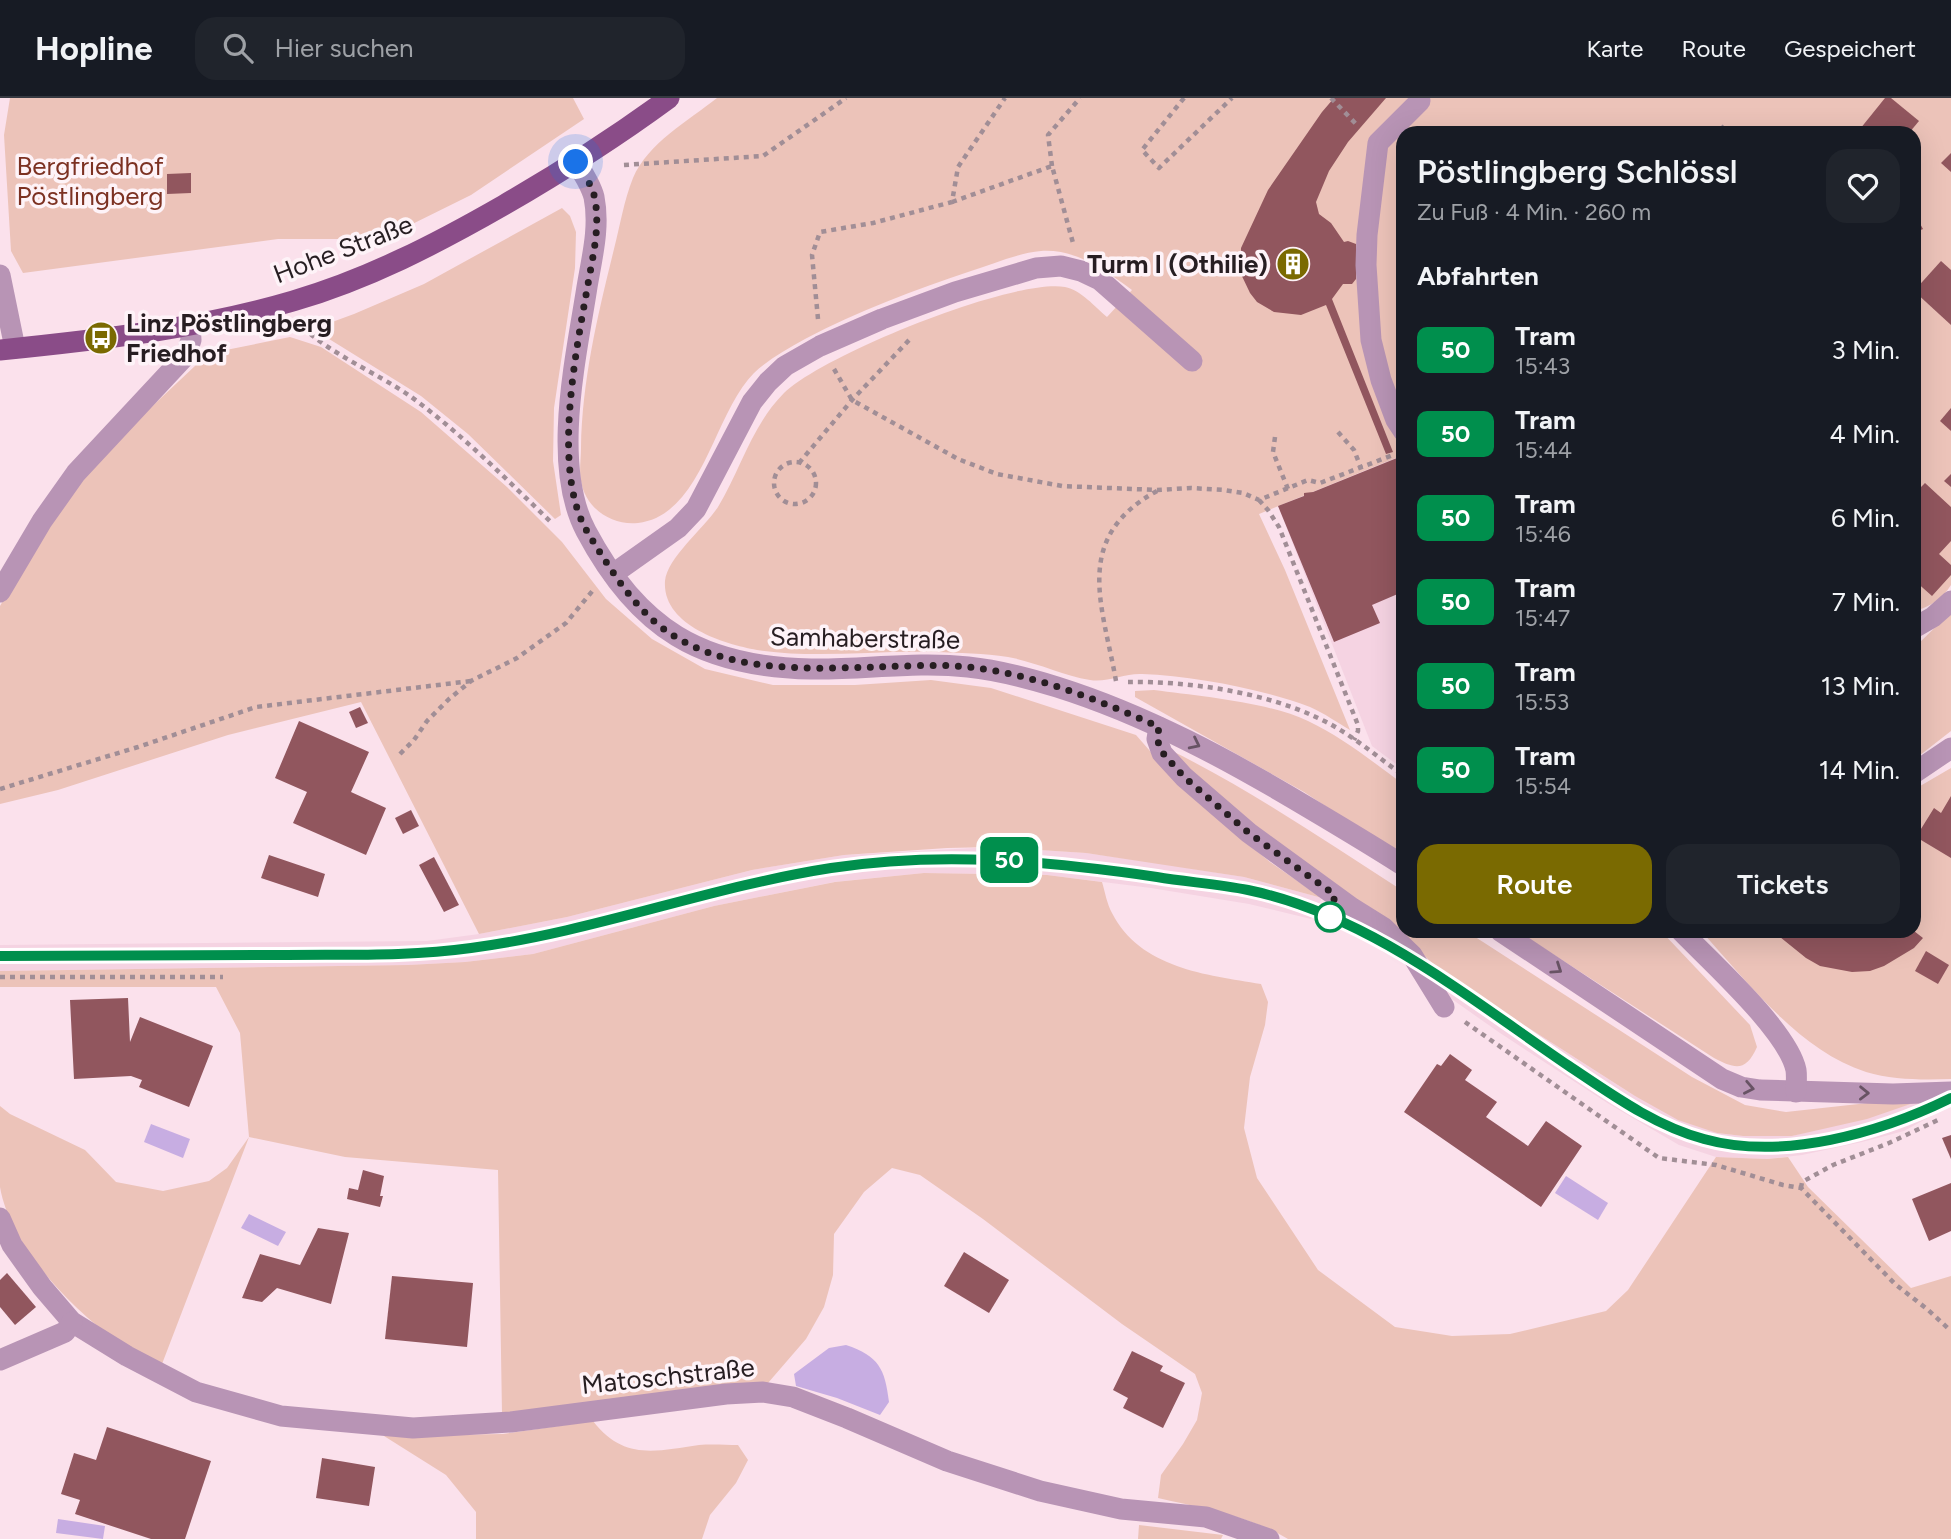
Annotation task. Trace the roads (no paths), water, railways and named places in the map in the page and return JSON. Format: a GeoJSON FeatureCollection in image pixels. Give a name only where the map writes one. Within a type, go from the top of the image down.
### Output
{"type":"FeatureCollection","features":[{"type":"Feature","properties":{"kind":"main road","name":"Hohe Straße"},"geometry":{"type":"LineString","coordinates":[[7,349],[190,324],[292,302],[373,273],[456,233],[576,162],[669,98]]}},
{"type":"Feature","properties":{"kind":"street"},"geometry":{"type":"LineString","coordinates":[[1396,420],[1381,380],[1371,340],[1367,295],[1367,235],[1378,144],[1420,101]]}},
{"type":"Feature","properties":{"kind":"street","name":"Samhaberstraße"},"geometry":{"type":"LineString","coordinates":[[576,162],[594,194],[597,228],[570,408],[567,461],[573,498],[585,529],[613,574],[654,621],[682,640],[719,657],[763,665],[810,669],[967,667],[1008,674],[1056,687],[1111,706],[1222,757],[1396,861]]}},
{"type":"Feature","properties":{"kind":"street"},"geometry":{"type":"LineString","coordinates":[[613,574],[678,528],[696,509],[752,402],[785,366],[820,346],[882,319],[955,292],[1036,268],[1061,265],[1081,271],[1107,286],[1192,361]]}},
{"type":"Feature","properties":{"kind":"street"},"geometry":{"type":"LineString","coordinates":[[0,275],[7,349]]}},
{"type":"Feature","properties":{"kind":"street"},"geometry":{"type":"LineString","coordinates":[[0,592],[42,521],[76,473],[186,355],[191,340],[190,324]]}},
{"type":"Feature","properties":{"kind":"street"},"geometry":{"type":"LineString","coordinates":[[1921,624],[1951,601]]}},
{"type":"Feature","properties":{"kind":"street"},"geometry":{"type":"LineString","coordinates":[[1159,727],[1157,739],[1162,752],[1184,777],[1249,833],[1384,928],[1412,955],[1444,1007]]}},
{"type":"Feature","properties":{"kind":"street"},"geometry":{"type":"LineString","coordinates":[[1921,768],[1951,748]]}},
{"type":"Feature","properties":{"kind":"street"},"geometry":{"type":"LineString","coordinates":[[1510,938],[1722,1079],[1741,1087],[1796,1092],[1951,1093]]}},
{"type":"Feature","properties":{"kind":"street"},"geometry":{"type":"LineString","coordinates":[[1688,938],[1764,1017],[1788,1051],[1796,1071],[1796,1092]]}},
{"type":"Feature","properties":{"kind":"street","name":"Matoschstraße"},"geometry":{"type":"LineString","coordinates":[[0,1218],[12,1245],[42,1287],[72,1322],[127,1356],[196,1392],[281,1416],[413,1428],[511,1422],[726,1394],[763,1392],[793,1398],[947,1461],[1040,1491],[1121,1509],[1206,1517],[1269,1539]]}},
{"type":"Feature","properties":{"kind":"street"},"geometry":{"type":"LineString","coordinates":[[0,1360],[65,1332],[72,1322]]}},
{"type":"Feature","properties":{"kind":"tram line","name":"50"},"geometry":{"type":"LineString","coordinates":[[0,956],[412,954],[531,939],[624,918],[712,893],[831,868],[926,859],[1027,860],[1249,891],[1330,917],[1397,951],[1609,1093],[1664,1124],[1701,1139],[1759,1147],[1786,1146],[1897,1123],[1951,1098]]}},
{"type":"Feature","properties":{"kind":"tram line"},"geometry":{"type":"LineString","coordinates":[[0,956],[412,954],[532,939],[624,918],[712,893],[831,868],[927,859],[1026,860],[1249,891],[1330,917],[1397,952],[1610,1093],[1664,1124],[1701,1139],[1759,1147],[1786,1146],[1897,1123],[1951,1098]]}},
{"type":"Feature","properties":{"kind":"place","name":"Turm I (Othilie)"},"geometry":{"type":"Point","coordinates":[1293,264]}},
{"type":"Feature","properties":{"kind":"place","name":"Linz Pöstlingberg Friedhof"},"geometry":{"type":"Point","coordinates":[101,338]}},
{"type":"Feature","properties":{"kind":"park label","name":"Bergfriedhof Pöstlingberg"},"geometry":{"type":"Point","coordinates":[90,181]}}]}
